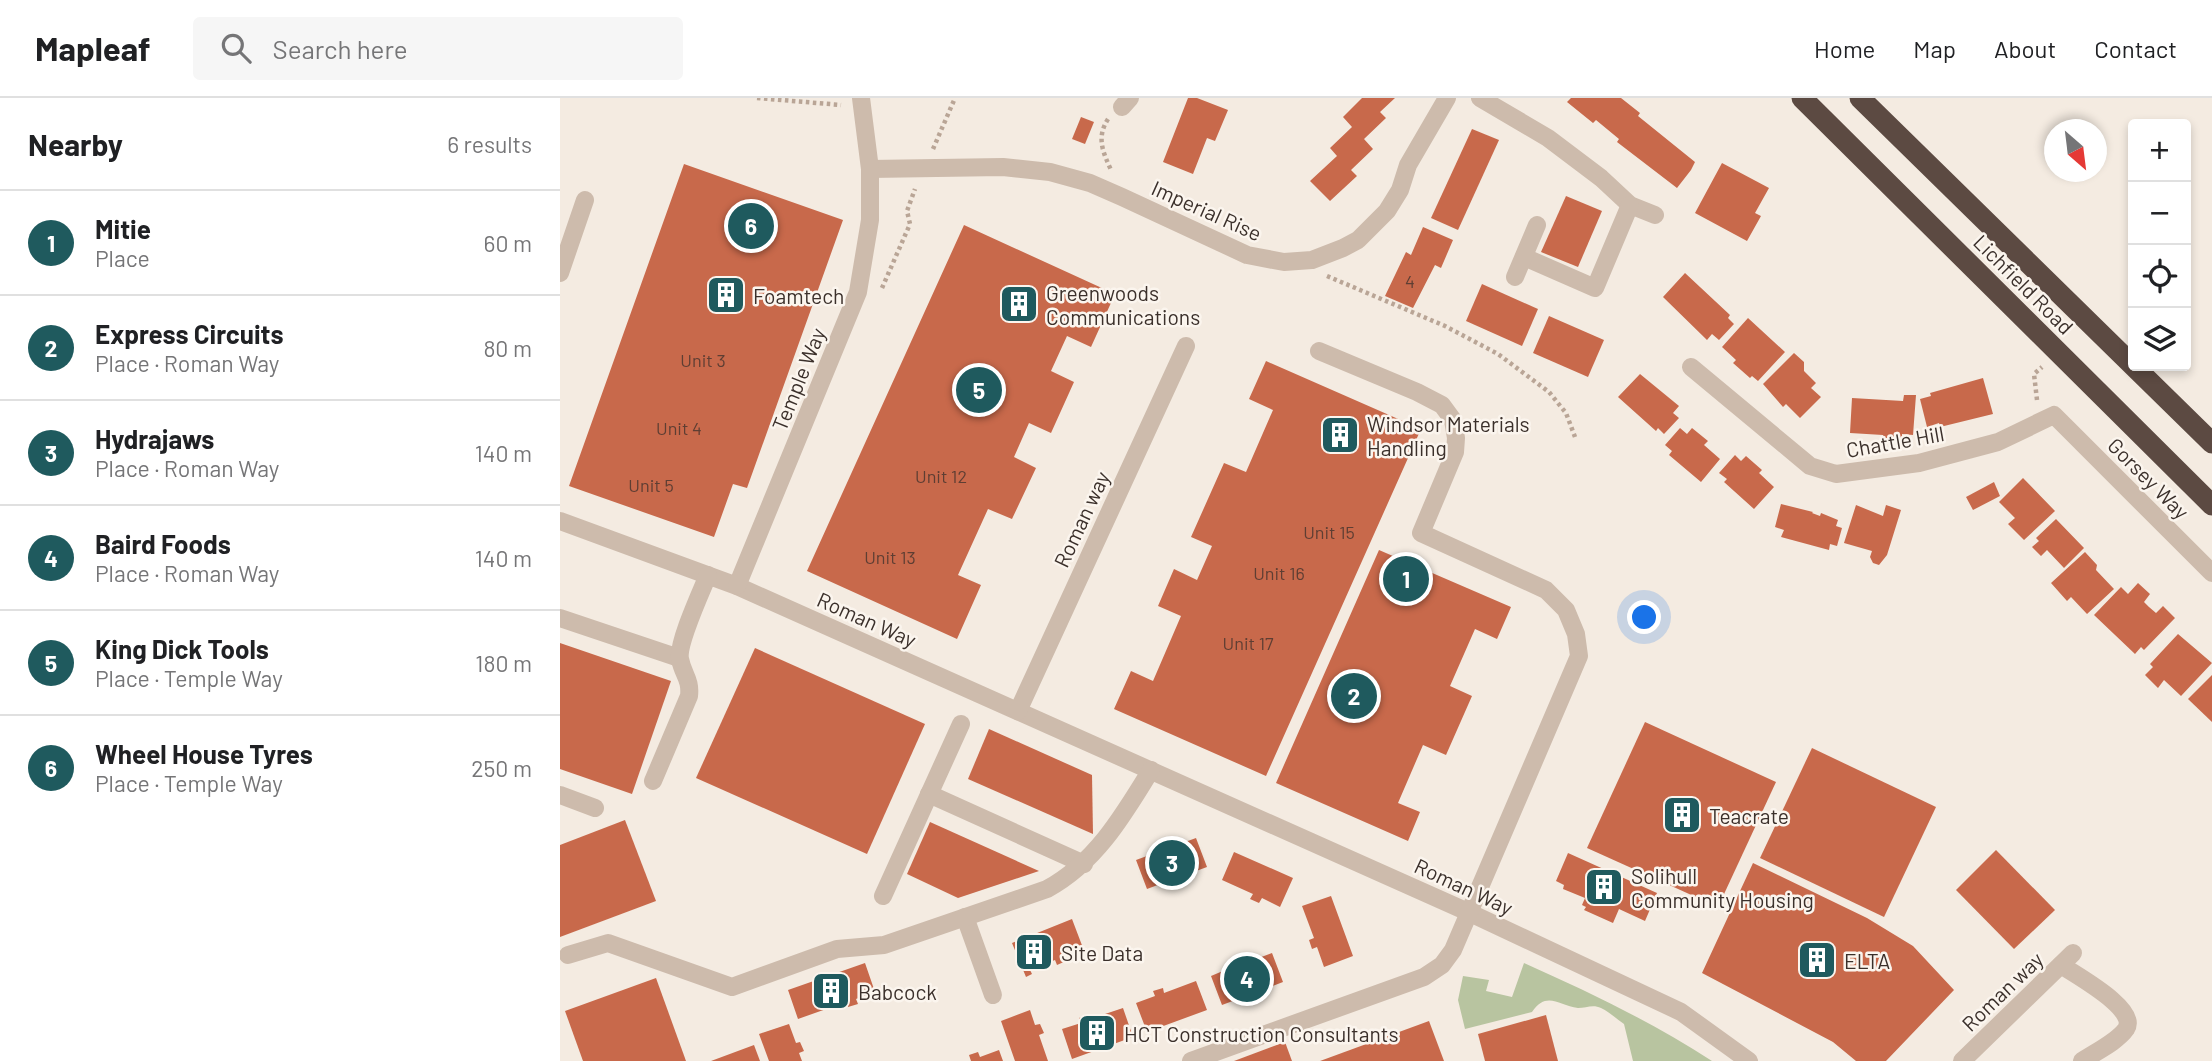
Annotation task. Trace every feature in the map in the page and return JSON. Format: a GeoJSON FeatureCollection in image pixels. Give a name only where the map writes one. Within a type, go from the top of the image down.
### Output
{"type":"FeatureCollection","features":[{"type":"Feature","properties":{"kind":"highway","name":"Lichfield Road"},"geometry":{"type":"LineString","coordinates":[[1802,98],[2212,505]]}},
{"type":"Feature","properties":{"kind":"highway","name":"Lichfield Road"},"geometry":{"type":"LineString","coordinates":[[1860,98],[2212,443]]}},
{"type":"Feature","properties":{"kind":"street","name":"Imperial Rise"},"geometry":{"type":"LineString","coordinates":[[870,169],[1003,167],[1067,176],[1122,197],[1247,255],[1284,262],[1312,260],[1358,240],[1387,211],[1400,190],[1408,165],[1447,98]]}},
{"type":"Feature","properties":{"kind":"street"},"geometry":{"type":"LineString","coordinates":[[1480,98],[1548,138],[1601,178],[1630,205],[1655,215]]}},
{"type":"Feature","properties":{"kind":"street","name":"Temple Way"},"geometry":{"type":"LineString","coordinates":[[737,586],[858,292],[870,220],[870,169],[862,102]]}},
{"type":"Feature","properties":{"kind":"street"},"geometry":{"type":"LineString","coordinates":[[560,273],[567,229],[585,200]]}},
{"type":"Feature","properties":{"kind":"street"},"geometry":{"type":"LineString","coordinates":[[1524,257],[1595,288],[1630,205]]}},
{"type":"Feature","properties":{"kind":"street"},"geometry":{"type":"LineString","coordinates":[[1515,277],[1537,225]]}},
{"type":"Feature","properties":{"kind":"street","name":"Roman way"},"geometry":{"type":"LineString","coordinates":[[1018,711],[1186,346]]}},
{"type":"Feature","properties":{"kind":"street","name":"Roman way"},"geometry":{"type":"LineString","coordinates":[[1191,1061],[1424,977],[1442,965],[1453,950],[1579,656],[1576,634],[1566,610],[1546,590],[1421,533],[1455,452],[1453,420],[1442,405],[1319,351]]}},
{"type":"Feature","properties":{"kind":"street","name":"Chattle Hill"},"geometry":{"type":"LineString","coordinates":[[1691,368],[1810,466],[1836,474],[1919,463],[1998,442],[2046,419]]}},
{"type":"Feature","properties":{"kind":"street","name":"Gorsey Way"},"geometry":{"type":"LineString","coordinates":[[2046,419],[2212,573]]}},
{"type":"Feature","properties":{"kind":"street","name":"Roman Way"},"geometry":{"type":"LineString","coordinates":[[560,521],[737,586],[1468,912],[1681,1012],[1749,1061]]}},
{"type":"Feature","properties":{"kind":"street"},"geometry":{"type":"LineString","coordinates":[[653,781],[690,696],[690,683],[680,658],[690,618],[708,575]]}},
{"type":"Feature","properties":{"kind":"street"},"geometry":{"type":"LineString","coordinates":[[560,618],[680,658]]}},
{"type":"Feature","properties":{"kind":"street"},"geometry":{"type":"LineString","coordinates":[[883,896],[961,724]]}},
{"type":"Feature","properties":{"kind":"street"},"geometry":{"type":"LineString","coordinates":[[568,955],[608,943],[733,987],[837,948],[884,945],[1047,889],[1067,878],[1084,864],[1124,814],[1151,770]]}},
{"type":"Feature","properties":{"kind":"street"},"geometry":{"type":"LineString","coordinates":[[929,794],[1084,864]]}},
{"type":"Feature","properties":{"kind":"street"},"geometry":{"type":"LineString","coordinates":[[560,795],[595,808]]}},
{"type":"Feature","properties":{"kind":"street"},"geometry":{"type":"LineString","coordinates":[[965,918],[993,995]]}},
{"type":"Feature","properties":{"kind":"street","name":"Roman way"},"geometry":{"type":"LineString","coordinates":[[1962,1061],[2067,959],[2114,1001],[2126,1014],[2128,1024],[2124,1032],[2082,1061]]}},
{"type":"Feature","properties":{"kind":"path"},"geometry":{"type":"LineString","coordinates":[[757,98],[862,102]]}},
{"type":"Feature","properties":{"kind":"path"},"geometry":{"type":"LineString","coordinates":[[858,292],[880,292],[910,224],[907,211],[909,204],[955,98]]}},
{"type":"Feature","properties":{"kind":"path"},"geometry":{"type":"LineString","coordinates":[[1122,197],[1102,148],[1101,138],[1111,115],[1126,103]]}},
{"type":"Feature","properties":{"kind":"path"},"geometry":{"type":"LineString","coordinates":[[1312,260],[1320,272],[1337,281],[1444,326],[1498,354],[1549,392],[1566,413],[1575,437]]}},
{"type":"Feature","properties":{"kind":"path"},"geometry":{"type":"LineString","coordinates":[[2046,419],[2034,374],[2058,352]]}},
{"type":"Feature","properties":{"kind":"green space"},"geometry":{"type":"Polygon","coordinates":[[[1524,963],[1620,1008],[1712,1061],[1633,1061],[1624,1024],[1595,1006],[1578,1008],[1548,1001],[1538,1005],[1532,1012],[1465,1029],[1458,1000],[1463,976],[1489,980],[1486,991],[1512,997],[1524,963]]]}},
{"type":"Feature","properties":{"kind":"building"},"geometry":{"type":"Polygon","coordinates":[[[1188,98],[1197,98],[1228,110],[1215,141],[1207,138],[1193,174],[1163,162],[1188,98]]]}},
{"type":"Feature","properties":{"kind":"building"},"geometry":{"type":"Polygon","coordinates":[[[1362,98],[1395,98],[1380,112],[1386,118],[1364,139],[1373,149],[1351,170],[1357,176],[1330,201],[1310,181],[1337,156],[1330,148],[1352,127],[1343,117],[1362,98]]]}},
{"type":"Feature","properties":{"kind":"building"},"geometry":{"type":"Polygon","coordinates":[[[1571,98],[1621,98],[1640,113],[1638,116],[1695,162],[1691,170],[1677,188],[1617,142],[1619,139],[1596,120],[1593,123],[1567,102],[1571,98]]]}},
{"type":"Feature","properties":{"kind":"building"},"geometry":{"type":"Polygon","coordinates":[[[1081,117],[1094,122],[1085,144],[1072,139],[1081,117]]]}},
{"type":"Feature","properties":{"kind":"building"},"geometry":{"type":"Polygon","coordinates":[[[1472,129],[1499,140],[1458,230],[1431,218],[1472,129]]]}},
{"type":"Feature","properties":{"kind":"building"},"geometry":{"type":"Polygon","coordinates":[[[1722,163],[1769,188],[1755,213],[1761,216],[1747,241],[1695,213],[1722,163]]]}},
{"type":"Feature","properties":{"kind":"building"},"geometry":{"type":"Polygon","coordinates":[[[684,164],[843,220],[747,488],[733,484],[714,537],[569,486],[684,164]]]}},
{"type":"Feature","properties":{"kind":"building"},"geometry":{"type":"Polygon","coordinates":[[[1566,196],[1602,211],[1578,267],[1541,252],[1566,196]]]}},
{"type":"Feature","properties":{"kind":"building"},"geometry":{"type":"Polygon","coordinates":[[[964,225],[1115,294],[1091,347],[1067,336],[1051,371],[1074,382],[1051,433],[1029,423],[1014,457],[1036,468],[1012,519],[988,509],[958,575],[981,585],[957,639],[807,571],[964,225]]]}},
{"type":"Feature","properties":{"kind":"building"},"geometry":{"type":"Polygon","coordinates":[[[1423,227],[1453,240],[1441,268],[1435,265],[1413,308],[1385,296],[1406,252],[1411,255],[1423,227]]]}},
{"type":"Feature","properties":{"kind":"building"},"geometry":{"type":"Polygon","coordinates":[[[1685,273],[1730,315],[1728,318],[1734,324],[1719,340],[1712,334],[1707,340],[1663,297],[1685,273]]]}},
{"type":"Feature","properties":{"kind":"building"},"geometry":{"type":"Polygon","coordinates":[[[1482,284],[1538,309],[1522,346],[1466,321],[1482,284]]]}},
{"type":"Feature","properties":{"kind":"building"},"geometry":{"type":"Polygon","coordinates":[[[1549,316],[1604,340],[1588,377],[1533,353],[1549,316]]]}},
{"type":"Feature","properties":{"kind":"building"},"geometry":{"type":"Polygon","coordinates":[[[1748,318],[1785,352],[1758,381],[1752,376],[1750,378],[1733,363],[1736,360],[1722,347],[1748,318]]]}},
{"type":"Feature","properties":{"kind":"building"},"geometry":{"type":"Polygon","coordinates":[[[1794,353],[1804,362],[1804,371],[1816,383],[1811,388],[1821,397],[1800,418],[1786,404],[1783,407],[1763,384],[1794,353]]]}},
{"type":"Feature","properties":{"kind":"building"},"geometry":{"type":"Polygon","coordinates":[[[1266,361],[1421,429],[1266,776],[1114,709],[1131,671],[1153,681],[1181,616],[1158,606],[1174,569],[1197,580],[1212,546],[1191,537],[1224,463],[1246,472],[1273,410],[1249,399],[1266,361]]]}},
{"type":"Feature","properties":{"kind":"building"},"geometry":{"type":"Polygon","coordinates":[[[1640,374],[1679,406],[1673,413],[1679,418],[1664,434],[1658,428],[1656,431],[1618,397],[1640,374]]]}},
{"type":"Feature","properties":{"kind":"building"},"geometry":{"type":"Polygon","coordinates":[[[1983,378],[1993,414],[1940,427],[1939,423],[1927,427],[1920,399],[1931,396],[1930,393],[1983,378]]]}},
{"type":"Feature","properties":{"kind":"building"},"geometry":{"type":"Polygon","coordinates":[[[1904,395],[1916,395],[1913,435],[1902,434],[1902,439],[1850,433],[1852,398],[1903,401],[1904,395]]]}},
{"type":"Feature","properties":{"kind":"building"},"geometry":{"type":"Polygon","coordinates":[[[1680,428],[1687,434],[1692,428],[1708,441],[1704,445],[1720,459],[1701,482],[1669,455],[1672,451],[1665,445],[1680,428]]]}},
{"type":"Feature","properties":{"kind":"building"},"geometry":{"type":"Polygon","coordinates":[[[1735,455],[1741,461],[1746,456],[1762,470],[1759,473],[1774,487],[1754,509],[1724,482],[1727,479],[1719,473],[1735,455]]]}},
{"type":"Feature","properties":{"kind":"building"},"geometry":{"type":"Polygon","coordinates":[[[2023,478],[2055,511],[2024,540],[2008,524],[2015,518],[1999,502],[2023,478]]]}},
{"type":"Feature","properties":{"kind":"building"},"geometry":{"type":"Polygon","coordinates":[[[1994,482],[2000,496],[1973,510],[1966,497],[1994,482]]]}},
{"type":"Feature","properties":{"kind":"building"},"geometry":{"type":"Polygon","coordinates":[[[1781,504],[1820,516],[1821,513],[1838,520],[1836,526],[1842,528],[1837,546],[1830,544],[1829,550],[1781,537],[1784,530],[1775,527],[1781,504]]]}},
{"type":"Feature","properties":{"kind":"building"},"geometry":{"type":"Polygon","coordinates":[[[1856,505],[1883,516],[1886,505],[1901,510],[1887,555],[1879,565],[1873,563],[1870,557],[1872,551],[1844,543],[1856,505]]]}},
{"type":"Feature","properties":{"kind":"building"},"geometry":{"type":"Polygon","coordinates":[[[2056,519],[2084,548],[2064,568],[2047,550],[2041,556],[2032,547],[2039,541],[2036,538],[2056,519]]]}},
{"type":"Feature","properties":{"kind":"building"},"geometry":{"type":"Polygon","coordinates":[[[1379,550],[1511,607],[1497,639],[1475,629],[1450,686],[1472,696],[1446,755],[1423,745],[1398,803],[1420,812],[1408,841],[1276,783],[1379,550]]]}},
{"type":"Feature","properties":{"kind":"building"},"geometry":{"type":"Polygon","coordinates":[[[2085,552],[2097,565],[2096,570],[2114,589],[2087,614],[2071,597],[2067,601],[2051,583],[2085,552]]]}},
{"type":"Feature","properties":{"kind":"building"},"geometry":{"type":"Polygon","coordinates":[[[2138,583],[2150,594],[2144,602],[2149,607],[2156,613],[2163,606],[2175,618],[2144,650],[2141,647],[2135,654],[2094,615],[2121,587],[2128,594],[2138,583]]]}},
{"type":"Feature","properties":{"kind":"building"},"geometry":{"type":"Polygon","coordinates":[[[2178,634],[2212,663],[2181,696],[2164,680],[2158,688],[2145,675],[2153,667],[2150,664],[2178,634]]]}},
{"type":"Feature","properties":{"kind":"building"},"geometry":{"type":"Polygon","coordinates":[[[560,643],[671,681],[632,794],[560,769],[560,643]]]}},
{"type":"Feature","properties":{"kind":"building"},"geometry":{"type":"Polygon","coordinates":[[[755,648],[925,724],[867,854],[696,778],[755,648]]]}},
{"type":"Feature","properties":{"kind":"building"},"geometry":{"type":"Polygon","coordinates":[[[2212,675],[2212,722],[2188,699],[2212,675]]]}},
{"type":"Feature","properties":{"kind":"building","name":"Teacrate"},"geometry":{"type":"Polygon","coordinates":[[[1645,722],[1776,782],[1718,907],[1587,848],[1645,722]]]}},
{"type":"Feature","properties":{"kind":"building"},"geometry":{"type":"Polygon","coordinates":[[[989,729],[1092,775],[1093,834],[968,779],[989,729]]]}},
{"type":"Feature","properties":{"kind":"building"},"geometry":{"type":"Polygon","coordinates":[[[1812,748],[1936,807],[1884,917],[1760,858],[1812,748]]]}},
{"type":"Feature","properties":{"kind":"building"},"geometry":{"type":"Polygon","coordinates":[[[625,820],[656,901],[560,937],[560,845],[625,820]]]}},
{"type":"Feature","properties":{"kind":"building"},"geometry":{"type":"Polygon","coordinates":[[[930,822],[1039,871],[958,898],[907,874],[930,822]]]}},
{"type":"Feature","properties":{"kind":"building"},"geometry":{"type":"Polygon","coordinates":[[[1196,838],[1207,867],[1188,874],[1190,879],[1181,882],[1179,877],[1147,889],[1136,860],[1196,838]]]}},
{"type":"Feature","properties":{"kind":"building"},"geometry":{"type":"Polygon","coordinates":[[[1996,850],[2055,910],[2014,949],[1956,890],[1996,850]]]}},
{"type":"Feature","properties":{"kind":"building"},"geometry":{"type":"Polygon","coordinates":[[[1234,852],[1293,878],[1280,907],[1262,898],[1259,903],[1250,899],[1253,894],[1222,880],[1234,852]]]}},
{"type":"Feature","properties":{"kind":"building","name":"Solihull Community Housing"},"geometry":{"type":"Polygon","coordinates":[[[1568,853],[1657,893],[1645,921],[1619,909],[1613,923],[1584,910],[1586,907],[1582,905],[1585,898],[1563,889],[1564,885],[1556,881],[1568,853]]]}},
{"type":"Feature","properties":{"kind":"building","name":"ELTA"},"geometry":{"type":"Polygon","coordinates":[[[1753,863],[1867,918],[1913,946],[1954,990],[1886,1061],[1856,1061],[1833,1042],[1702,973],[1753,863]]]}},
{"type":"Feature","properties":{"kind":"building"},"geometry":{"type":"Polygon","coordinates":[[[1331,896],[1353,956],[1324,967],[1317,947],[1312,949],[1309,940],[1314,938],[1302,906],[1331,896]]]}},
{"type":"Feature","properties":{"kind":"building"},"geometry":{"type":"Polygon","coordinates":[[[1072,919],[1083,948],[1064,956],[1066,961],[1057,965],[1055,960],[1030,970],[1032,974],[1026,977],[1012,943],[1072,919]]]}},
{"type":"Feature","properties":{"kind":"building"},"geometry":{"type":"Polygon","coordinates":[[[1272,953],[1283,982],[1222,1005],[1211,976],[1230,968],[1229,963],[1238,960],[1240,965],[1272,953]]]}},
{"type":"Feature","properties":{"kind":"building","name":"Babcock"},"geometry":{"type":"Polygon","coordinates":[[[865,963],[875,992],[856,999],[858,1004],[848,1007],[846,1002],[798,1019],[788,990],[865,963]]]}},
{"type":"Feature","properties":{"kind":"building"},"geometry":{"type":"Polygon","coordinates":[[[656,978],[686,1061],[583,1061],[565,1011],[656,978]]]}},
{"type":"Feature","properties":{"kind":"building"},"geometry":{"type":"Polygon","coordinates":[[[1196,981],[1207,1010],[1147,1032],[1136,1003],[1155,996],[1153,991],[1163,988],[1164,993],[1196,981]]]}},
{"type":"Feature","properties":{"kind":"building","name":"HCT Construction Consultants"},"geometry":{"type":"Polygon","coordinates":[[[1123,1008],[1133,1037],[1072,1059],[1062,1029],[1081,1023],[1079,1018],[1089,1014],[1090,1019],[1123,1008]]]}},
{"type":"Feature","properties":{"kind":"building"},"geometry":{"type":"Polygon","coordinates":[[[1030,1010],[1035,1025],[1040,1024],[1044,1033],[1039,1035],[1048,1061],[1015,1061],[1001,1021],[1030,1010]]]}},
{"type":"Feature","properties":{"kind":"building"},"geometry":{"type":"Polygon","coordinates":[[[1546,1015],[1558,1061],[1485,1061],[1478,1034],[1546,1015]]]}},
{"type":"Feature","properties":{"kind":"building"},"geometry":{"type":"Polygon","coordinates":[[[1429,1021],[1444,1061],[1320,1061],[1429,1021]]]}},
{"type":"Feature","properties":{"kind":"building"},"geometry":{"type":"Polygon","coordinates":[[[789,1024],[796,1043],[800,1042],[804,1051],[799,1053],[802,1061],[769,1061],[759,1034],[789,1024]]]}},
{"type":"Feature","properties":{"kind":"building"},"geometry":{"type":"Polygon","coordinates":[[[1285,1042],[1292,1061],[1234,1061],[1285,1042]]]}},
{"type":"Feature","properties":{"kind":"building"},"geometry":{"type":"Polygon","coordinates":[[[754,1045],[760,1061],[711,1061],[754,1045]]]}},
{"type":"Feature","properties":{"kind":"building"},"geometry":{"type":"Polygon","coordinates":[[[999,1050],[1003,1061],[971,1061],[969,1055],[978,1052],[980,1057],[999,1050]]]}},
{"type":"Feature","properties":{"kind":"place","name":"Wheel House Tyres"},"geometry":{"type":"Point","coordinates":[751,226]}},
{"type":"Feature","properties":{"kind":"place","name":"Foamtech"},"geometry":{"type":"Point","coordinates":[726,295]}},
{"type":"Feature","properties":{"kind":"place","name":"Greenwoods Communications"},"geometry":{"type":"Point","coordinates":[1019,304]}},
{"type":"Feature","properties":{"kind":"place","name":"King Dick Tools"},"geometry":{"type":"Point","coordinates":[979,390]}},
{"type":"Feature","properties":{"kind":"place","name":"Windsor Materials Handling"},"geometry":{"type":"Point","coordinates":[1340,435]}},
{"type":"Feature","properties":{"kind":"place","name":"Mitie"},"geometry":{"type":"Point","coordinates":[1406,579]}},
{"type":"Feature","properties":{"kind":"place","name":"Express Circuits"},"geometry":{"type":"Point","coordinates":[1354,696]}},
{"type":"Feature","properties":{"kind":"place","name":"Teacrate"},"geometry":{"type":"Point","coordinates":[1682,815]}},
{"type":"Feature","properties":{"kind":"place","name":"Hydrajaws"},"geometry":{"type":"Point","coordinates":[1172,863]}},
{"type":"Feature","properties":{"kind":"place","name":"Solihull Community Housing"},"geometry":{"type":"Point","coordinates":[1604,887]}},
{"type":"Feature","properties":{"kind":"place","name":"Site Data"},"geometry":{"type":"Point","coordinates":[1034,952]}},
{"type":"Feature","properties":{"kind":"place","name":"ELTA"},"geometry":{"type":"Point","coordinates":[1817,960]}},
{"type":"Feature","properties":{"kind":"place","name":"Baird Foods"},"geometry":{"type":"Point","coordinates":[1247,979]}},
{"type":"Feature","properties":{"kind":"place","name":"Babcock"},"geometry":{"type":"Point","coordinates":[831,991]}},
{"type":"Feature","properties":{"kind":"place","name":"HCT Construction Consultants"},"geometry":{"type":"Point","coordinates":[1097,1033]}}]}
